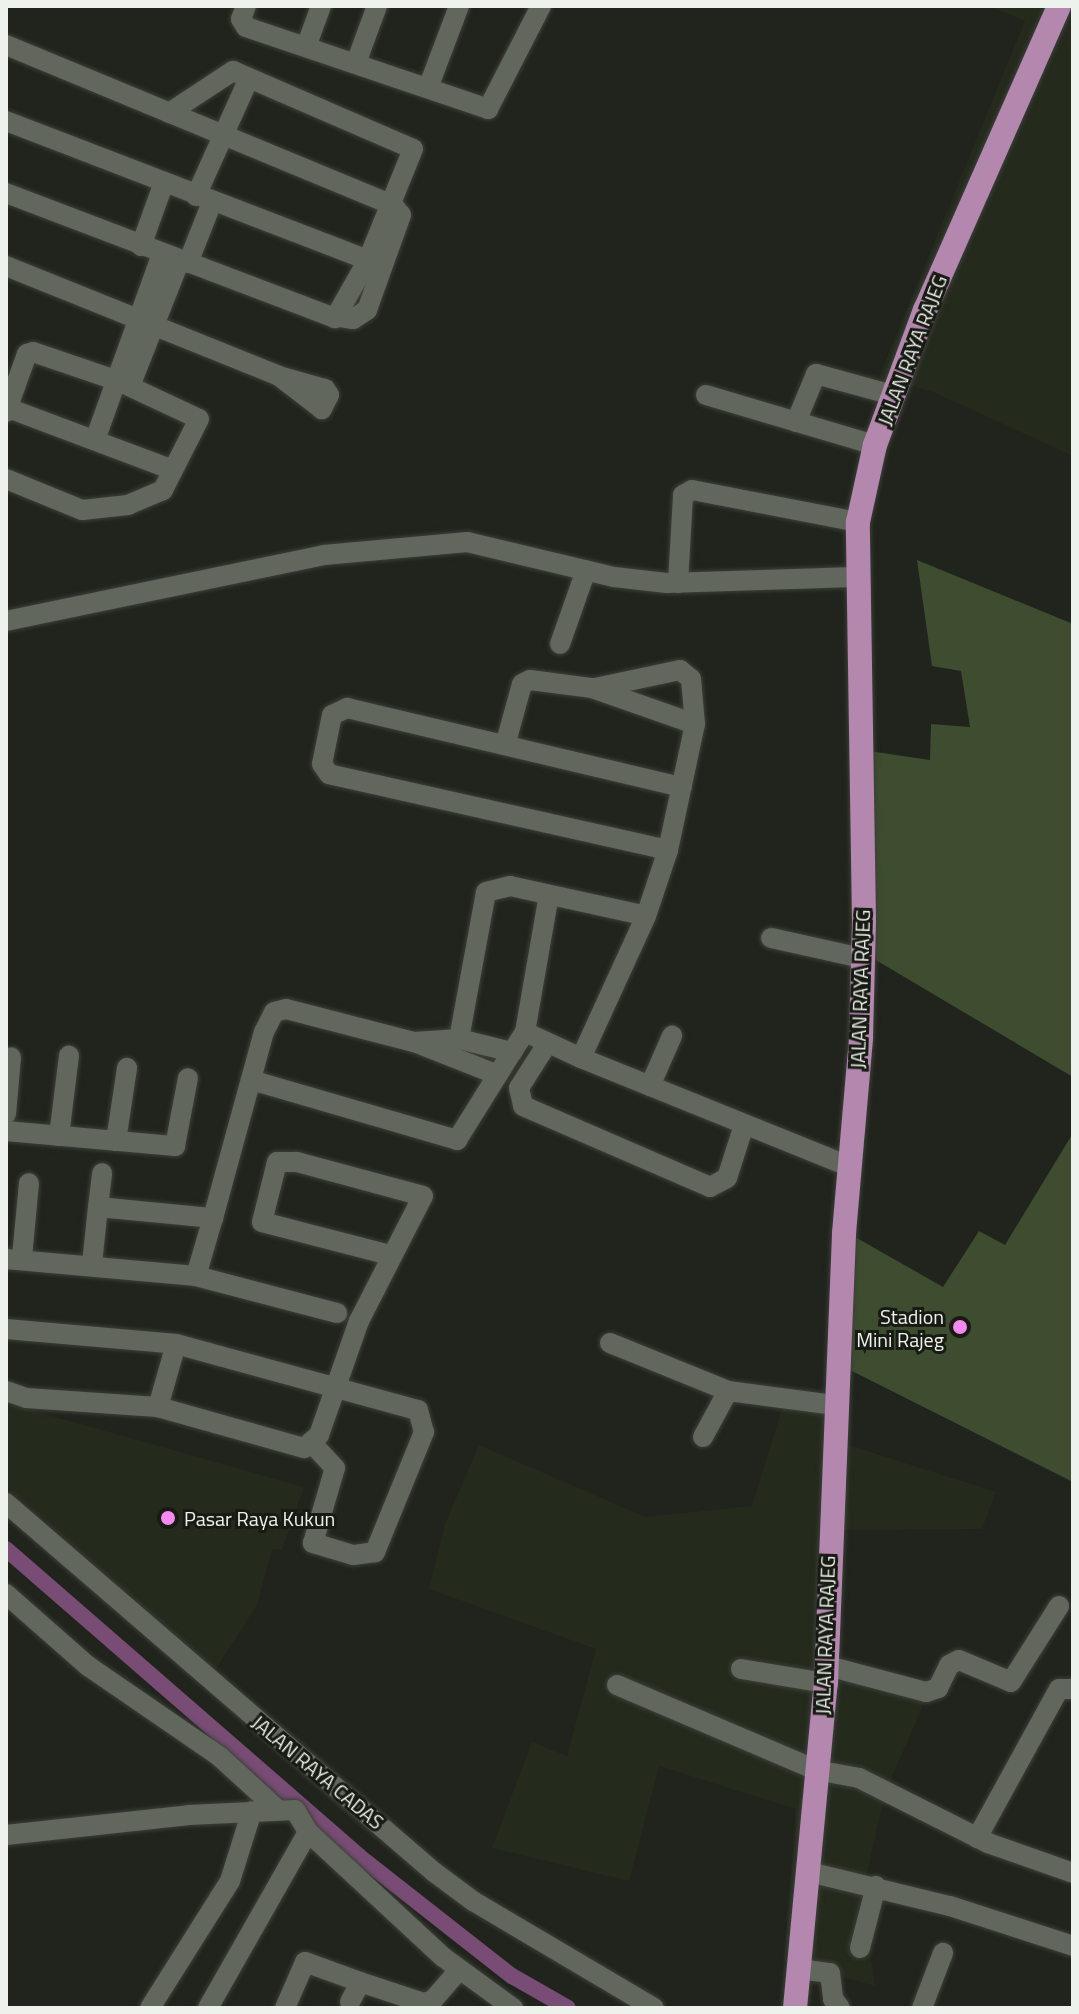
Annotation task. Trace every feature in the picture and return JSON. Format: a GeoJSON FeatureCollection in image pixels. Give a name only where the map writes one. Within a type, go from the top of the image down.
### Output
{"type":"FeatureCollection","features":[{"type":"Feature","properties":{"kind":"main road","name":"JALAN RAYA RAJEG"},"geometry":{"type":"LineString","coordinates":[[795,2008],[825,1674],[848,1166],[861,1037],[858,522],[875,445],[925,310],[1059,6]]}},
{"type":"Feature","properties":{"kind":"street"},"geometry":{"type":"LineString","coordinates":[[246,6],[241,19],[246,27],[492,108],[541,6]]}},
{"type":"Feature","properties":{"kind":"street"},"geometry":{"type":"LineString","coordinates":[[306,47],[321,6]]}},
{"type":"Feature","properties":{"kind":"street"},"geometry":{"type":"LineString","coordinates":[[356,63],[377,6]]}},
{"type":"Feature","properties":{"kind":"street"},"geometry":{"type":"LineString","coordinates":[[428,88],[459,6]]}},
{"type":"Feature","properties":{"kind":"street"},"geometry":{"type":"LineString","coordinates":[[6,45],[388,202],[401,215],[367,310],[353,319],[141,246],[6,193]]}},
{"type":"Feature","properties":{"kind":"street"},"geometry":{"type":"LineString","coordinates":[[169,113],[233,71],[413,149],[388,202],[368,260],[340,317]]}},
{"type":"Feature","properties":{"kind":"street"},"geometry":{"type":"LineString","coordinates":[[95,440],[124,384],[149,320],[204,199],[224,137],[249,78]]}},
{"type":"Feature","properties":{"kind":"street"},"geometry":{"type":"LineString","coordinates":[[6,121],[368,260]]}},
{"type":"Feature","properties":{"kind":"street"},"geometry":{"type":"LineString","coordinates":[[141,246],[164,182]]}},
{"type":"Feature","properties":{"kind":"street"},"geometry":{"type":"LineString","coordinates":[[6,266],[149,320],[279,376]]}},
{"type":"Feature","properties":{"kind":"street"},"geometry":{"type":"LineString","coordinates":[[6,479],[82,510],[128,505],[159,493],[173,470],[198,415],[124,384],[33,352],[27,354],[7,410],[173,470]]}},
{"type":"Feature","properties":{"kind":"street"},"geometry":{"type":"LineString","coordinates":[[796,422],[816,374],[893,395]]}},
{"type":"Feature","properties":{"kind":"street"},"geometry":{"type":"LineString","coordinates":[[706,395],[875,445]]}},
{"type":"Feature","properties":{"kind":"street"},"geometry":{"type":"LineString","coordinates":[[678,583],[683,495],[692,490],[858,522]]}},
{"type":"Feature","properties":{"kind":"street"},"geometry":{"type":"LineString","coordinates":[[6,621],[324,555],[467,542],[586,570],[678,583],[856,577]]}},
{"type":"Feature","properties":{"kind":"street"},"geometry":{"type":"LineString","coordinates":[[560,644],[586,570]]}},
{"type":"Feature","properties":{"kind":"street"},"geometry":{"type":"LineString","coordinates":[[581,1058],[646,916],[668,850],[695,724],[691,679],[680,670],[592,688]]}},
{"type":"Feature","properties":{"kind":"street"},"geometry":{"type":"LineString","coordinates":[[506,742],[522,684],[539,680],[592,688],[695,724]]}},
{"type":"Feature","properties":{"kind":"street"},"geometry":{"type":"LineString","coordinates":[[668,850],[329,774],[322,764],[332,715],[342,708],[506,742],[682,787]]}},
{"type":"Feature","properties":{"kind":"street"},"geometry":{"type":"LineString","coordinates":[[459,1039],[486,892],[510,886],[646,916]]}},
{"type":"Feature","properties":{"kind":"street"},"geometry":{"type":"LineString","coordinates":[[251,1080],[457,1140],[525,1032],[549,895]]}},
{"type":"Feature","properties":{"kind":"street"},"geometry":{"type":"LineString","coordinates":[[771,938],[861,958]]}},
{"type":"Feature","properties":{"kind":"street"},"geometry":{"type":"LineString","coordinates":[[196,1276],[267,1024],[274,1012],[286,1009],[414,1042],[498,1075]]}},
{"type":"Feature","properties":{"kind":"street"},"geometry":{"type":"LineString","coordinates":[[525,1032],[743,1128],[848,1166]]}},
{"type":"Feature","properties":{"kind":"street"},"geometry":{"type":"LineString","coordinates":[[650,1086],[672,1036]]}},
{"type":"Feature","properties":{"kind":"street"},"geometry":{"type":"LineString","coordinates":[[414,1042],[459,1039],[512,1052]]}},
{"type":"Feature","properties":{"kind":"street"},"geometry":{"type":"LineString","coordinates":[[547,1044],[519,1088],[523,1106],[710,1187],[727,1178],[743,1128]]}},
{"type":"Feature","properties":{"kind":"street"},"geometry":{"type":"LineString","coordinates":[[59,1136],[69,1056]]}},
{"type":"Feature","properties":{"kind":"street"},"geometry":{"type":"LineString","coordinates":[[6,1114],[11,1057]]}},
{"type":"Feature","properties":{"kind":"street"},"geometry":{"type":"LineString","coordinates":[[116,1141],[127,1068]]}},
{"type":"Feature","properties":{"kind":"street"},"geometry":{"type":"LineString","coordinates":[[6,1131],[175,1146],[188,1078]]}},
{"type":"Feature","properties":{"kind":"street"},"geometry":{"type":"LineString","coordinates":[[6,1391],[26,1398],[158,1407],[273,1443],[304,1448],[313,1444],[337,1388],[359,1321],[390,1255],[423,1196],[297,1162],[277,1162],[262,1222],[390,1255]]}},
{"type":"Feature","properties":{"kind":"street"},"geometry":{"type":"LineString","coordinates":[[92,1264],[102,1173]]}},
{"type":"Feature","properties":{"kind":"street"},"geometry":{"type":"LineString","coordinates":[[29,1183],[14,1258],[196,1276],[337,1313]]}},
{"type":"Feature","properties":{"kind":"street"},"geometry":{"type":"LineString","coordinates":[[98,1207],[213,1218]]}},
{"type":"Feature","properties":{"kind":"street"},"geometry":{"type":"LineString","coordinates":[[6,1329],[176,1344],[418,1410],[424,1418],[419,1446],[375,1552],[353,1555],[313,1543],[335,1468],[313,1444]]}},
{"type":"Feature","properties":{"kind":"street"},"geometry":{"type":"LineString","coordinates":[[610,1343],[728,1391],[835,1405]]}},
{"type":"Feature","properties":{"kind":"street"},"geometry":{"type":"LineString","coordinates":[[158,1407],[176,1344]]}},
{"type":"Feature","properties":{"kind":"street"},"geometry":{"type":"LineString","coordinates":[[703,1437],[728,1391]]}},
{"type":"Feature","properties":{"kind":"street","name":"JALAN RAYA CADAS"},"geometry":{"type":"LineString","coordinates":[[6,1503],[434,1872],[473,1901],[654,2008]]}},
{"type":"Feature","properties":{"kind":"street"},"geometry":{"type":"LineString","coordinates":[[6,1594],[88,1666],[219,1756],[284,1809],[459,1970],[513,2008]]}},
{"type":"Feature","properties":{"kind":"street"},"geometry":{"type":"LineString","coordinates":[[741,1669],[825,1674],[926,1692],[938,1688],[949,1665],[959,1660],[1011,1682],[1059,1606]]}},
{"type":"Feature","properties":{"kind":"street"},"geometry":{"type":"LineString","coordinates":[[617,1685],[816,1770],[859,1778],[977,1838],[1073,1873]]}},
{"type":"Feature","properties":{"kind":"street"},"geometry":{"type":"LineString","coordinates":[[977,1838],[1059,1689],[1073,1689]]}},
{"type":"Feature","properties":{"kind":"street"},"geometry":{"type":"LineString","coordinates":[[6,1835],[284,1809]]}},
{"type":"Feature","properties":{"kind":"street"},"geometry":{"type":"LineString","coordinates":[[150,2008],[230,1881],[252,1811]]}},
{"type":"Feature","properties":{"kind":"street"},"geometry":{"type":"LineString","coordinates":[[208,2008],[308,1832]]}},
{"type":"Feature","properties":{"kind":"street"},"geometry":{"type":"LineString","coordinates":[[809,1872],[876,1886],[1073,1946]]}},
{"type":"Feature","properties":{"kind":"street"},"geometry":{"type":"LineString","coordinates":[[860,1948],[876,1886]]}},
{"type":"Feature","properties":{"kind":"street"},"geometry":{"type":"LineString","coordinates":[[922,2008],[943,1953]]}},
{"type":"Feature","properties":{"kind":"street"},"geometry":{"type":"LineString","coordinates":[[285,2008],[305,1962],[410,2005],[433,2000],[459,1970]]}},
{"type":"Feature","properties":{"kind":"street"},"geometry":{"type":"LineString","coordinates":[[800,1969],[830,1973],[840,2008]]}},
{"type":"Feature","properties":{"kind":"street"},"geometry":{"type":"LineString","coordinates":[[350,2002],[360,1982]]}},
{"type":"Feature","properties":{"kind":"shaded area"},"geometry":{"type":"Polygon","coordinates":[[[989,6],[1073,6],[1073,456],[933,392],[879,377],[1025,21],[989,6]]]}},
{"type":"Feature","properties":{"kind":"shaded area"},"geometry":{"type":"Polygon","coordinates":[[[816,1401],[836,1441],[996,1492],[982,1529],[840,1530],[835,1668],[929,1692],[885,1792],[862,1896],[875,1986],[784,1961],[796,1809],[659,1766],[629,1881],[492,1848],[532,1742],[567,1756],[596,1649],[429,1589],[445,1524],[479,1445],[645,1517],[752,1506],[782,1409],[816,1401]]]}},
{"type":"Feature","properties":{"kind":"shaded area","name":"Pasar Raya Kukun"},"geometry":{"type":"Polygon","coordinates":[[[6,1403],[304,1487],[282,1550],[272,1549],[257,1605],[215,1670],[6,1486],[6,1403]]]}},
{"type":"Feature","properties":{"kind":"green space"},"geometry":{"type":"Polygon","coordinates":[[[917,560],[1073,624],[1073,1077],[864,953],[869,751],[930,760],[931,724],[970,727],[961,671],[932,666],[917,560]]]}},
{"type":"Feature","properties":{"kind":"green space","name":"Stadion Mini Rajeg"},"geometry":{"type":"Polygon","coordinates":[[[1073,1133],[1073,1482],[844,1367],[855,1237],[943,1287],[979,1231],[1005,1245],[1073,1133]]]}},
{"type":"Feature","properties":{"kind":"waterway"},"geometry":{"type":"LineString","coordinates":[[6,1549],[360,1857],[512,1976],[568,2008]]}},
{"type":"Feature","properties":{"kind":"place","name":"Stadion Mini Rajeg"},"geometry":{"type":"Point","coordinates":[960,1327]}},
{"type":"Feature","properties":{"kind":"place","name":"Pasar Raya Kukun"},"geometry":{"type":"Point","coordinates":[168,1518]}}]}
